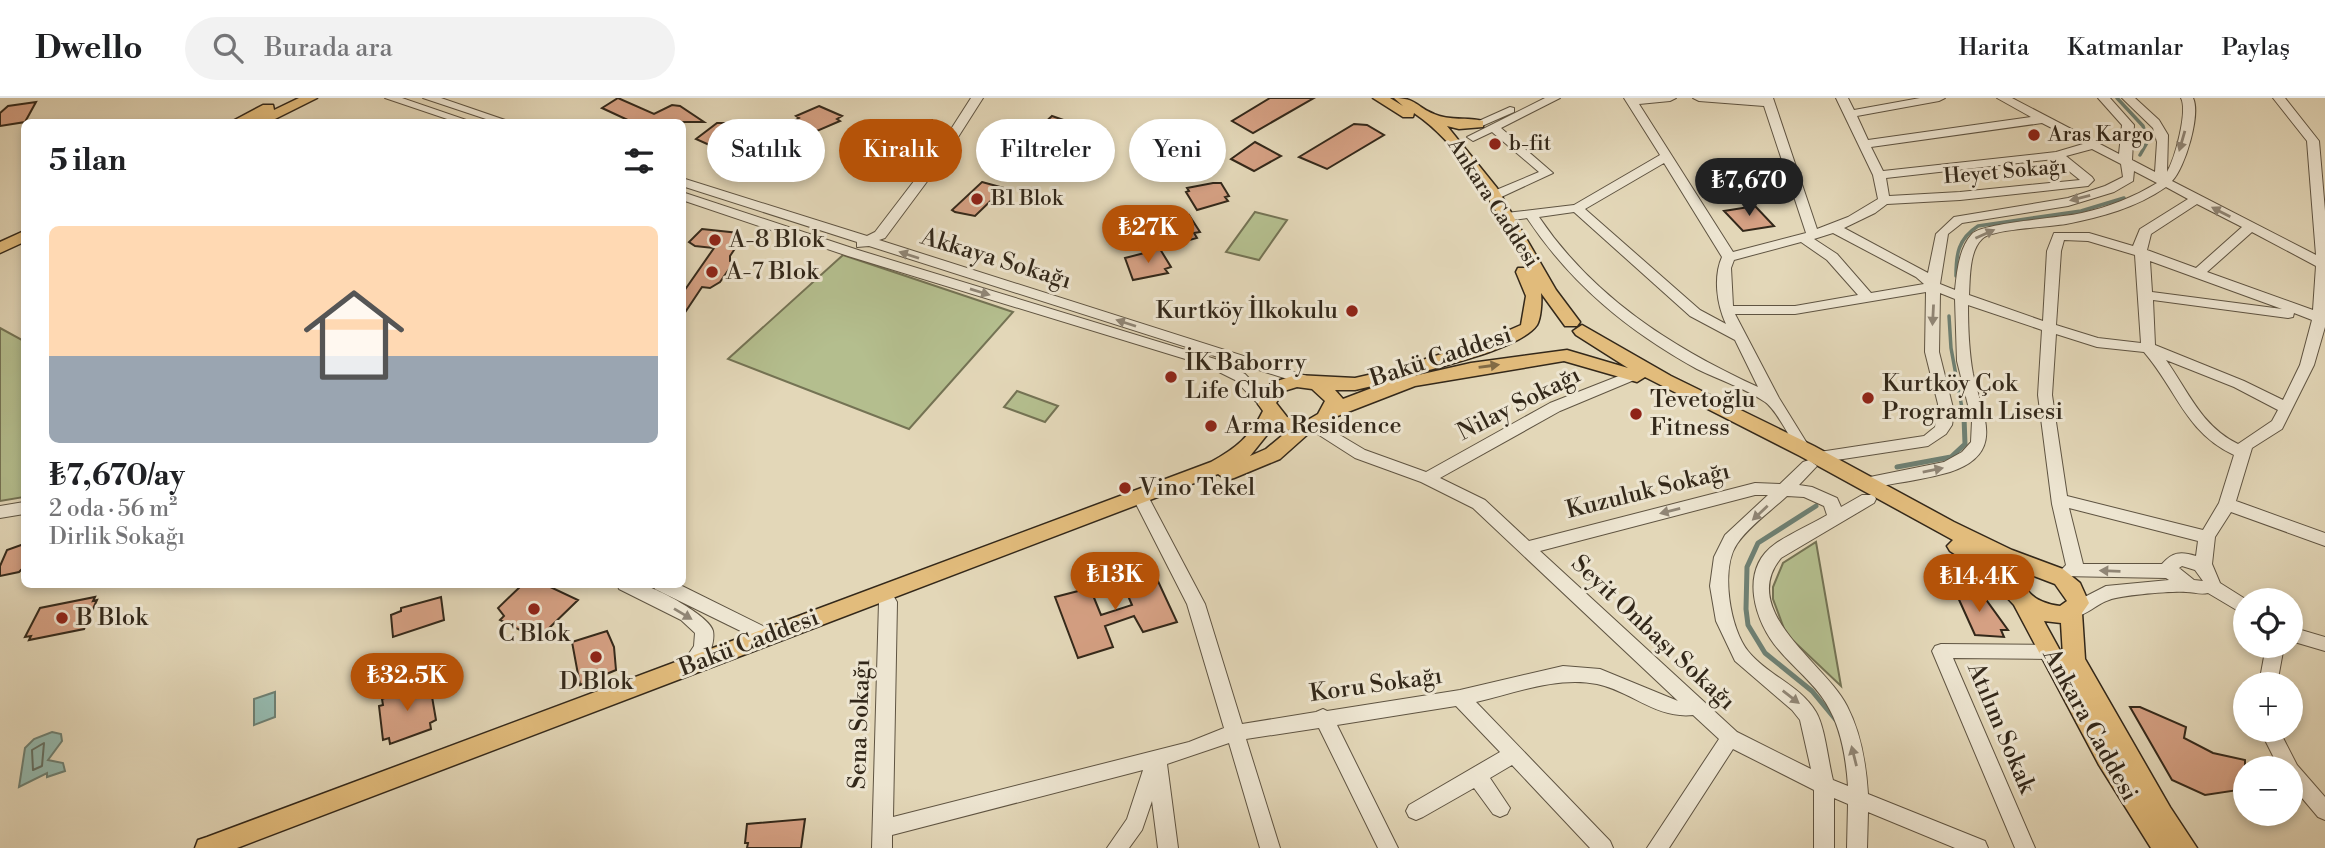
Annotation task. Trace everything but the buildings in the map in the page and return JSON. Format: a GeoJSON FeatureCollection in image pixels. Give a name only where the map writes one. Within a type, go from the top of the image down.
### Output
{"type":"FeatureCollection","features":[{"type":"Feature","properties":{"kind":"main road"},"geometry":{"type":"LineString","coordinates":[[244,119],[288,98]]}},
{"type":"Feature","properties":{"kind":"main road"},"geometry":{"type":"LineString","coordinates":[[265,119],[310,98]]}},
{"type":"Feature","properties":{"kind":"main road","name":"Ankara Caddesi"},"geometry":{"type":"LineString","coordinates":[[1380,98],[1446,137],[1452,155],[1533,288],[1526,327]]}},
{"type":"Feature","properties":{"kind":"main road","name":"Ankara Caddesi"},"geometry":{"type":"LineString","coordinates":[[1401,98],[1427,115],[1469,162],[1506,217],[1556,306],[1577,327],[1650,372],[1811,458],[1992,568],[2019,596],[2138,811],[2165,848]]}},
{"type":"Feature","properties":{"kind":"main road"},"geometry":{"type":"LineString","coordinates":[[1427,115],[1476,131]]}},
{"type":"Feature","properties":{"kind":"main road"},"geometry":{"type":"LineString","coordinates":[[1446,137],[1476,131]]}},
{"type":"Feature","properties":{"kind":"main road"},"geometry":{"type":"LineString","coordinates":[[1469,162],[1469,145],[1476,131]]}},
{"type":"Feature","properties":{"kind":"main road"},"geometry":{"type":"LineString","coordinates":[[0,237],[21,226]]}},
{"type":"Feature","properties":{"kind":"main road"},"geometry":{"type":"LineString","coordinates":[[0,248],[21,238]]}},
{"type":"Feature","properties":{"kind":"main road","name":"Bakü Caddesi"},"geometry":{"type":"LineString","coordinates":[[207,848],[1219,467],[1251,446],[1265,428],[1277,387],[1296,381],[1355,384],[1383,378],[1495,343],[1549,319],[1577,327]]}},
{"type":"Feature","properties":{"kind":"main road"},"geometry":{"type":"LineString","coordinates":[[1526,327],[1526,342],[1534,349],[1563,356],[1586,345],[1586,338],[1577,327]]}},
{"type":"Feature","properties":{"kind":"main road","name":"Ankara Caddesi"},"geometry":{"type":"LineString","coordinates":[[1563,356],[1634,374],[1811,458]]}},
{"type":"Feature","properties":{"kind":"main road","name":"Bakü Caddesi"},"geometry":{"type":"LineString","coordinates":[[238,848],[1273,454],[1331,412],[1393,386],[1444,372],[1563,356]]}},
{"type":"Feature","properties":{"kind":"main road"},"geometry":{"type":"LineString","coordinates":[[1312,383],[1335,400],[1331,412]]}},
{"type":"Feature","properties":{"kind":"main road"},"geometry":{"type":"LineString","coordinates":[[1269,408],[1281,422],[1307,427]]}},
{"type":"Feature","properties":{"kind":"main road","name":"Ankara Caddesi"},"geometry":{"type":"LineString","coordinates":[[1867,491],[2042,570],[2073,588],[2078,604],[2073,611],[2074,659],[2161,815],[2185,848]]}},
{"type":"Feature","properties":{"kind":"main road"},"geometry":{"type":"LineString","coordinates":[[2042,570],[2017,572],[2012,584],[2019,596],[2051,614],[2073,611]]}},
{"type":"Feature","properties":{"kind":"street"},"geometry":{"type":"LineString","coordinates":[[391,98],[457,119]]}},
{"type":"Feature","properties":{"kind":"street"},"geometry":{"type":"LineString","coordinates":[[429,98],[496,119]]}},
{"type":"Feature","properties":{"kind":"street"},"geometry":{"type":"LineString","coordinates":[[853,254],[865,241],[880,235],[942,153],[977,98]]}},
{"type":"Feature","properties":{"kind":"street"},"geometry":{"type":"LineString","coordinates":[[1476,131],[1534,98]]}},
{"type":"Feature","properties":{"kind":"street"},"geometry":{"type":"LineString","coordinates":[[1476,131],[1495,129],[1554,98]]}},
{"type":"Feature","properties":{"kind":"street"},"geometry":{"type":"LineString","coordinates":[[1631,99],[1670,98]]}},
{"type":"Feature","properties":{"kind":"street"},"geometry":{"type":"LineString","coordinates":[[1699,98],[1768,101],[1785,143],[1807,235],[1832,257],[1868,298]]}},
{"type":"Feature","properties":{"kind":"street"},"geometry":{"type":"LineString","coordinates":[[1811,458],[1772,399],[1726,310],[1724,268],[1729,257],[1834,228],[1873,210],[1884,200],[1879,175],[1842,98]]}},
{"type":"Feature","properties":{"kind":"street"},"geometry":{"type":"LineString","coordinates":[[1851,114],[1939,98]]}},
{"type":"Feature","properties":{"kind":"street"},"geometry":{"type":"LineString","coordinates":[[2003,98],[2324,264]]}},
{"type":"Feature","properties":{"kind":"street"},"geometry":{"type":"LineString","coordinates":[[1824,848],[1824,785],[1809,717],[1800,704],[1741,656],[1725,621],[1719,586],[1721,556],[1731,538],[1784,489],[1811,458],[1928,440],[1938,434],[1945,423],[1945,412],[1932,353],[1934,286],[1938,242],[1942,233],[1958,220],[2060,203],[2114,188],[2129,178],[2125,151],[2128,125],[2104,98]]}},
{"type":"Feature","properties":{"kind":"street"},"geometry":{"type":"LineString","coordinates":[[2128,98],[2160,129],[2163,143],[2158,164],[2163,181]]}},
{"type":"Feature","properties":{"kind":"street"},"geometry":{"type":"LineString","coordinates":[[1857,848],[1860,798],[1857,768],[1840,709],[1831,695],[1781,644],[1768,621],[1762,595],[1765,570],[1775,553],[1835,516],[1867,491],[1947,467],[1959,462],[1976,447],[1980,436],[1979,425],[1962,349],[1962,272],[1966,250],[1983,232],[2109,209],[2136,201],[2173,173],[2192,106],[2187,98]]}},
{"type":"Feature","properties":{"kind":"street"},"geometry":{"type":"LineString","coordinates":[[2203,567],[2207,537],[2227,504],[2245,445],[2277,425],[2287,408],[2321,323],[2324,264],[2319,141],[2280,98]]}},
{"type":"Feature","properties":{"kind":"street"},"geometry":{"type":"LineString","coordinates":[[1631,99],[1729,257]]}},
{"type":"Feature","properties":{"kind":"street"},"geometry":{"type":"LineString","coordinates":[[1865,145],[2043,119]]}},
{"type":"Feature","properties":{"kind":"street"},"geometry":{"type":"LineString","coordinates":[[1493,196],[1547,173],[1495,129]]}},
{"type":"Feature","properties":{"kind":"street"},"geometry":{"type":"LineString","coordinates":[[1879,175],[2057,155],[2092,145]]}},
{"type":"Feature","properties":{"kind":"street","name":"Heyet Sokağı"},"geometry":{"type":"LineString","coordinates":[[1884,200],[1960,196],[2084,183],[2088,180],[2057,155]]}},
{"type":"Feature","properties":{"kind":"street"},"geometry":{"type":"LineString","coordinates":[[1506,217],[1577,208],[1667,156]]}},
{"type":"Feature","properties":{"kind":"street","name":"Akkaya Sokağı"},"geometry":{"type":"LineString","coordinates":[[686,183],[1312,383]]}},
{"type":"Feature","properties":{"kind":"street"},"geometry":{"type":"LineString","coordinates":[[697,201],[710,191]]}},
{"type":"Feature","properties":{"kind":"street","name":"Akkaya Sokağı"},"geometry":{"type":"LineString","coordinates":[[686,197],[853,254],[1210,362],[1240,377],[1269,408]]}},
{"type":"Feature","properties":{"kind":"street"},"geometry":{"type":"LineString","coordinates":[[2196,199],[2145,232],[2139,252],[2144,261],[2148,348],[2161,361],[2200,421],[2216,439],[2242,452]]}},
{"type":"Feature","properties":{"kind":"street"},"geometry":{"type":"LineString","coordinates":[[1577,208],[1695,313],[1741,338]]}},
{"type":"Feature","properties":{"kind":"street"},"geometry":{"type":"LineString","coordinates":[[1531,214],[1555,250],[1576,273],[1644,333],[1730,381],[1772,399]]}},
{"type":"Feature","properties":{"kind":"street"},"geometry":{"type":"LineString","coordinates":[[2197,274],[2250,227]]}},
{"type":"Feature","properties":{"kind":"street"},"geometry":{"type":"LineString","coordinates":[[1834,228],[1921,274],[1934,286],[1964,298],[2048,330],[2097,342],[2148,348],[2239,384],[2287,408]]}},
{"type":"Feature","properties":{"kind":"street"},"geometry":{"type":"LineString","coordinates":[[2076,570],[2060,500],[2045,395],[2048,330],[2053,308],[2054,251],[2059,236],[2089,237],[2139,252],[2321,323]]}},
{"type":"Feature","properties":{"kind":"street"},"geometry":{"type":"LineString","coordinates":[[1726,310],[1795,310],[1934,286]]}},
{"type":"Feature","properties":{"kind":"street"},"geometry":{"type":"LineString","coordinates":[[2145,295],[2321,323]]}},
{"type":"Feature","properties":{"kind":"street","name":"Nilay Sokağı"},"geometry":{"type":"LineString","coordinates":[[1427,478],[1555,407],[1634,374]]}},
{"type":"Feature","properties":{"kind":"street","name":"Seyit Onbaşı Sokağı"},"geometry":{"type":"LineString","coordinates":[[1307,427],[1360,453],[1427,478],[1479,504],[1730,738],[1824,785],[1978,848]]}},
{"type":"Feature","properties":{"kind":"street","name":"Kuzuluk Sokağı"},"geometry":{"type":"LineString","coordinates":[[1526,548],[1755,489],[1784,489],[1823,497],[1831,502],[1835,516]]}},
{"type":"Feature","properties":{"kind":"street"},"geometry":{"type":"LineString","coordinates":[[2060,500],[2207,537]]}},
{"type":"Feature","properties":{"kind":"street"},"geometry":{"type":"LineString","coordinates":[[1144,504],[1196,604],[1270,848]]}},
{"type":"Feature","properties":{"kind":"street"},"geometry":{"type":"LineString","coordinates":[[2227,504],[2325,540]]}},
{"type":"Feature","properties":{"kind":"street"},"geometry":{"type":"LineString","coordinates":[[0,513],[21,509]]}},
{"type":"Feature","properties":{"kind":"street"},"geometry":{"type":"LineString","coordinates":[[0,523],[21,520]]}},
{"type":"Feature","properties":{"kind":"street"},"geometry":{"type":"LineString","coordinates":[[2170,571],[2170,563],[2178,559],[2203,567],[2211,576],[2211,586]]}},
{"type":"Feature","properties":{"kind":"street"},"geometry":{"type":"LineString","coordinates":[[2042,570],[2170,571],[2187,584],[2199,588],[2211,586],[2233,600]]}},
{"type":"Feature","properties":{"kind":"street"},"geometry":{"type":"LineString","coordinates":[[2073,611],[2106,593],[2187,584]]}},
{"type":"Feature","properties":{"kind":"street"},"geometry":{"type":"LineString","coordinates":[[633,588],[688,615],[704,631],[703,648],[691,664]]}},
{"type":"Feature","properties":{"kind":"street"},"geometry":{"type":"LineString","coordinates":[[669,588],[767,636]]}},
{"type":"Feature","properties":{"kind":"street","name":"Sena Sokağı"},"geometry":{"type":"LineString","coordinates":[[882,838],[888,602]]}},
{"type":"Feature","properties":{"kind":"street"},"geometry":{"type":"LineString","coordinates":[[2303,638],[2325,644]]}},
{"type":"Feature","properties":{"kind":"street","name":"Atılım Sokak"},"geometry":{"type":"LineString","coordinates":[[2025,848],[1941,650],[2049,652]]}},
{"type":"Feature","properties":{"kind":"street","name":"Koru Sokağı"},"geometry":{"type":"LineString","coordinates":[[882,838],[1190,750],[1234,733],[1323,717],[1460,698],[1563,674],[1600,677],[1676,709],[1696,707]]}},
{"type":"Feature","properties":{"kind":"street"},"geometry":{"type":"LineString","coordinates":[[1460,698],[1603,848]]}},
{"type":"Feature","properties":{"kind":"street"},"geometry":{"type":"LineString","coordinates":[[1323,717],[1388,848]]}},
{"type":"Feature","properties":{"kind":"street"},"geometry":{"type":"LineString","coordinates":[[1657,848],[1730,738]]}},
{"type":"Feature","properties":{"kind":"street"},"geometry":{"type":"LineString","coordinates":[[1416,811],[1514,754]]}},
{"type":"Feature","properties":{"kind":"street"},"geometry":{"type":"LineString","coordinates":[[1117,848],[1135,824],[1157,758]]}},
{"type":"Feature","properties":{"kind":"street"},"geometry":{"type":"LineString","coordinates":[[1157,758],[1168,848]]}},
{"type":"Feature","properties":{"kind":"street"},"geometry":{"type":"LineString","coordinates":[[1476,775],[1500,808]]}},
{"type":"Feature","properties":{"kind":"street"},"geometry":{"type":"LineString","coordinates":[[2303,785],[2325,811]]}},
{"type":"Feature","properties":{"kind":"green space"},"geometry":{"type":"Polygon","coordinates":[[[1255,212],[1287,220],[1259,260],[1226,252],[1255,212]]]}},
{"type":"Feature","properties":{"kind":"green space"},"geometry":{"type":"Polygon","coordinates":[[[843,255],[1013,312],[909,429],[728,359],[843,255]]]}},
{"type":"Feature","properties":{"kind":"green space"},"geometry":{"type":"Polygon","coordinates":[[[0,328],[21,339],[21,498],[0,501],[0,328]]]}},
{"type":"Feature","properties":{"kind":"green space"},"geometry":{"type":"Polygon","coordinates":[[[1017,391],[1058,406],[1045,422],[1004,407],[1017,391]]]}},
{"type":"Feature","properties":{"kind":"green space"},"geometry":{"type":"Polygon","coordinates":[[[1816,542],[1841,686],[1786,634],[1773,599],[1773,587],[1783,563],[1816,542]]]}},
{"type":"Feature","properties":{"kind":"water"},"geometry":{"type":"Polygon","coordinates":[[[275,692],[275,717],[254,725],[254,699],[275,692]]]}},
{"type":"Feature","properties":{"kind":"water"},"geometry":{"type":"Polygon","coordinates":[[[52,732],[61,734],[62,741],[48,760],[63,763],[65,771],[47,777],[47,773],[19,787],[25,748],[34,739],[52,732]]]}},
{"type":"Feature","properties":{"kind":"waterway"},"geometry":{"type":"LineString","coordinates":[[2117,98],[2143,126],[2148,141],[2140,155]]}},
{"type":"Feature","properties":{"kind":"waterway"},"geometry":{"type":"LineString","coordinates":[[1956,276],[1962,242],[1978,226],[2081,211],[2124,198]]}},
{"type":"Feature","properties":{"kind":"waterway"},"geometry":{"type":"LineString","coordinates":[[1949,316],[1951,348],[1964,419]]}},
{"type":"Feature","properties":{"kind":"waterway"},"geometry":{"type":"LineString","coordinates":[[1897,467],[1951,457],[1965,444],[1964,417]]}},
{"type":"Feature","properties":{"kind":"waterway"},"geometry":{"type":"LineString","coordinates":[[1816,506],[1758,543],[1747,567],[1746,609],[1748,625],[1765,653],[1812,691],[1836,720]]}},
{"type":"Feature","properties":{"kind":"place","name":"Aras Kargo"},"geometry":{"type":"Point","coordinates":[2034,135]}},
{"type":"Feature","properties":{"kind":"place","name":"b-fit"},"geometry":{"type":"Point","coordinates":[1495,144]}},
{"type":"Feature","properties":{"kind":"place","name":"B1 Blok"},"geometry":{"type":"Point","coordinates":[977,199]}},
{"type":"Feature","properties":{"kind":"place","name":"A-8 Blok"},"geometry":{"type":"Point","coordinates":[715,240]}},
{"type":"Feature","properties":{"kind":"place","name":"A-7 Blok"},"geometry":{"type":"Point","coordinates":[712,272]}},
{"type":"Feature","properties":{"kind":"place","name":"Kurtköy İlkokulu"},"geometry":{"type":"Point","coordinates":[1352,311]}},
{"type":"Feature","properties":{"kind":"place","name":"İK Baborry Life Club"},"geometry":{"type":"Point","coordinates":[1171,377]}},
{"type":"Feature","properties":{"kind":"place","name":"Kurtköy Çok Programlı Lisesi"},"geometry":{"type":"Point","coordinates":[1868,398]}},
{"type":"Feature","properties":{"kind":"place","name":"Tevetoğlu Fitness"},"geometry":{"type":"Point","coordinates":[1636,414]}},
{"type":"Feature","properties":{"kind":"place","name":"Arma Residence"},"geometry":{"type":"Point","coordinates":[1211,426]}},
{"type":"Feature","properties":{"kind":"place","name":"Vino Tekel"},"geometry":{"type":"Point","coordinates":[1125,488]}},
{"type":"Feature","properties":{"kind":"place","name":"C Blok"},"geometry":{"type":"Point","coordinates":[534,609]}},
{"type":"Feature","properties":{"kind":"place","name":"B Blok"},"geometry":{"type":"Point","coordinates":[62,618]}},
{"type":"Feature","properties":{"kind":"place","name":"D Blok"},"geometry":{"type":"Point","coordinates":[596,657]}}]}
